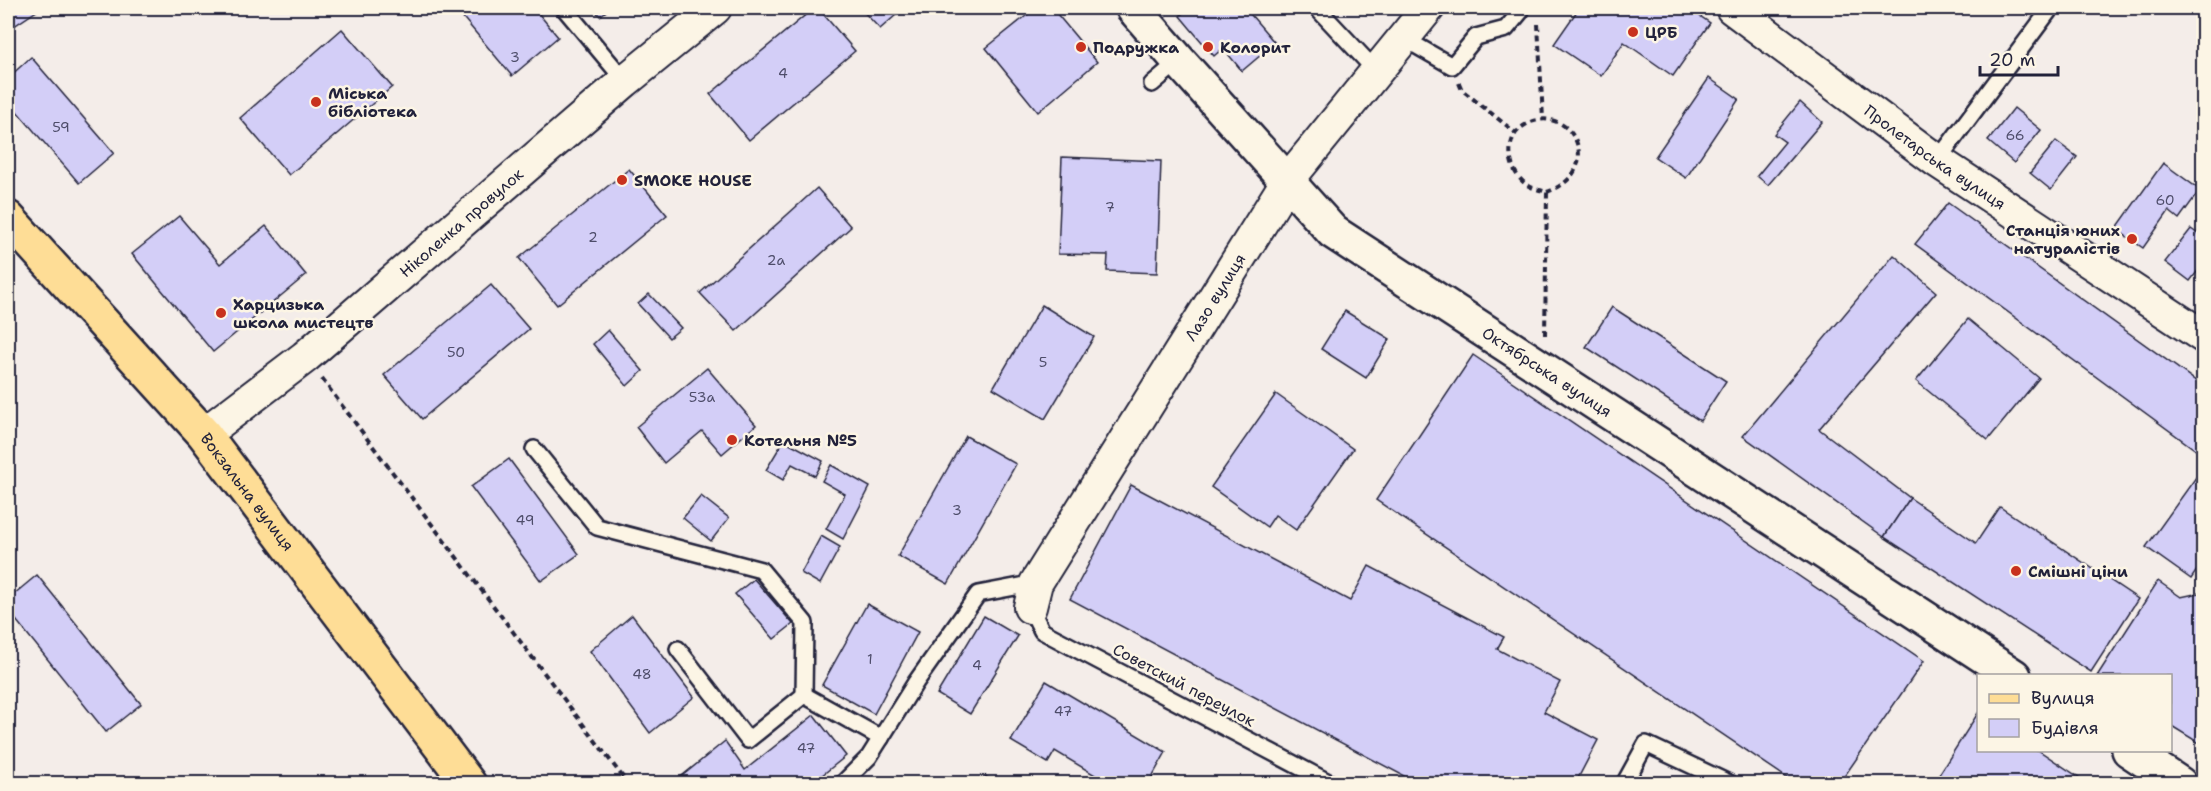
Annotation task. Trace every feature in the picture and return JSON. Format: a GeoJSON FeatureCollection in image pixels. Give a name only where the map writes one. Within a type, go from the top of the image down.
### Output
{"type":"FeatureCollection","features":[{"type":"Feature","properties":{"kind":"main road","name":"Октябрська вулиця"},"geometry":{"type":"LineString","coordinates":[[1133,8],[1333,232],[2012,674]]}},
{"type":"Feature","properties":{"kind":"main road","name":"Вокзальна вулиця"},"geometry":{"type":"LineString","coordinates":[[8,218],[204,434],[469,783]]}},
{"type":"Feature","properties":{"kind":"main road"},"geometry":{"type":"LineString","coordinates":[[2132,752],[2180,783]]}},
{"type":"Feature","properties":{"kind":"street","name":"Ніколенка провулок"},"geometry":{"type":"LineString","coordinates":[[204,434],[305,357],[625,81],[715,8]]}},
{"type":"Feature","properties":{"kind":"street","name":"Лазо вулиця"},"geometry":{"type":"LineString","coordinates":[[1033,595],[1288,180],[1428,8]]}},
{"type":"Feature","properties":{"kind":"street","name":"Пролетарська вулиця"},"geometry":{"type":"LineString","coordinates":[[1732,8],[1937,160],[2204,337]]}},
{"type":"Feature","properties":{"kind":"lane"},"geometry":{"type":"LineString","coordinates":[[564,8],[625,81]]}},
{"type":"Feature","properties":{"kind":"lane"},"geometry":{"type":"LineString","coordinates":[[1317,8],[1377,72]]}},
{"type":"Feature","properties":{"kind":"lane"},"geometry":{"type":"LineString","coordinates":[[1937,160],[2051,8]]}},
{"type":"Feature","properties":{"kind":"lane"},"geometry":{"type":"LineString","coordinates":[[1403,38],[1452,66],[1476,37],[1506,28],[1519,9]]}},
{"type":"Feature","properties":{"kind":"lane"},"geometry":{"type":"LineString","coordinates":[[1152,84],[1179,62]]}},
{"type":"Feature","properties":{"kind":"lane"},"geometry":{"type":"LineString","coordinates":[[534,448],[597,527],[761,570],[805,623],[804,695]]}},
{"type":"Feature","properties":{"kind":"lane"},"geometry":{"type":"LineString","coordinates":[[842,783],[868,757],[916,682],[978,594],[1033,595]]}},
{"type":"Feature","properties":{"kind":"lane","name":"Советский переулок"},"geometry":{"type":"LineString","coordinates":[[1033,595],[1042,631],[1332,783]]}},
{"type":"Feature","properties":{"kind":"lane"},"geometry":{"type":"LineString","coordinates":[[678,649],[748,740],[804,695]]}},
{"type":"Feature","properties":{"kind":"lane"},"geometry":{"type":"LineString","coordinates":[[804,695],[881,738]]}},
{"type":"Feature","properties":{"kind":"lane"},"geometry":{"type":"LineString","coordinates":[[1624,783],[1646,744],[1731,783]]}},
{"type":"Feature","properties":{"kind":"path"},"geometry":{"type":"LineString","coordinates":[[1519,9],[1538,21],[1544,119]]}},
{"type":"Feature","properties":{"kind":"path"},"geometry":{"type":"LineString","coordinates":[[1452,66],[1462,90],[1516,133]]}},
{"type":"Feature","properties":{"kind":"path"},"geometry":{"type":"LineString","coordinates":[[1544,119],[1557,122],[1567,129],[1575,137],[1579,152],[1578,166],[1571,178],[1561,187],[1547,192],[1529,187],[1518,177],[1512,166],[1510,152],[1516,133],[1531,122],[1544,119]]}},
{"type":"Feature","properties":{"kind":"path"},"geometry":{"type":"LineString","coordinates":[[1545,369],[1547,192]]}},
{"type":"Feature","properties":{"kind":"path"},"geometry":{"type":"LineString","coordinates":[[305,357],[628,783]]}},
{"type":"Feature","properties":{"kind":"building"},"geometry":{"type":"Polygon","coordinates":[[[8,8],[41,8],[8,30],[8,8]]]}},
{"type":"Feature","properties":{"kind":"building"},"geometry":{"type":"Polygon","coordinates":[[[455,8],[534,8],[558,37],[512,76],[455,8]]]}},
{"type":"Feature","properties":{"kind":"building"},"geometry":{"type":"Polygon","coordinates":[[[593,8],[610,8],[600,16],[593,8]]]}},
{"type":"Feature","properties":{"kind":"building"},"geometry":{"type":"Polygon","coordinates":[[[814,8],[818,8],[855,51],[749,140],[710,94],[814,8]]]}},
{"type":"Feature","properties":{"kind":"building"},"geometry":{"type":"Polygon","coordinates":[[[860,8],[904,8],[880,29],[860,8]]]}},
{"type":"Feature","properties":{"kind":"building"},"geometry":{"type":"Polygon","coordinates":[[[1036,8],[1052,8],[1097,62],[1038,112],[986,48],[1036,8]]]}},
{"type":"Feature","properties":{"kind":"building"},"geometry":{"type":"Polygon","coordinates":[[[1188,8],[1245,8],[1275,43],[1242,71],[1223,48],[1214,56],[1190,28],[1180,16],[1188,8]]]}},
{"type":"Feature","properties":{"kind":"building","name":"ЦРБ"},"geometry":{"type":"Polygon","coordinates":[[[1571,8],[1688,8],[1710,23],[1673,76],[1624,42],[1601,76],[1554,44],[1577,11],[1571,8]]]}},
{"type":"Feature","properties":{"kind":"building","name":"Міська бібліотека"},"geometry":{"type":"Polygon","coordinates":[[[342,29],[392,87],[289,175],[240,118],[342,29]]]}},
{"type":"Feature","properties":{"kind":"building"},"geometry":{"type":"Polygon","coordinates":[[[31,57],[114,153],[79,183],[8,101],[8,78],[31,57]]]}},
{"type":"Feature","properties":{"kind":"building"},"geometry":{"type":"Polygon","coordinates":[[[1709,78],[1739,99],[1686,178],[1655,157],[1709,78]]]}},
{"type":"Feature","properties":{"kind":"building"},"geometry":{"type":"Polygon","coordinates":[[[1800,102],[1822,122],[1768,185],[1757,176],[1785,142],[1774,134],[1800,102]]]}},
{"type":"Feature","properties":{"kind":"building"},"geometry":{"type":"Polygon","coordinates":[[[2014,108],[2041,130],[2014,163],[1988,141],[2014,108]]]}},
{"type":"Feature","properties":{"kind":"building"},"geometry":{"type":"Polygon","coordinates":[[[2056,141],[2077,157],[2051,190],[2030,173],[2056,141]]]}},
{"type":"Feature","properties":{"kind":"building"},"geometry":{"type":"Polygon","coordinates":[[[1062,157],[1161,161],[1157,273],[1107,271],[1108,255],[1058,254],[1062,157]]]}},
{"type":"Feature","properties":{"kind":"building"},"geometry":{"type":"Polygon","coordinates":[[[2163,163],[2200,190],[2179,219],[2169,211],[2143,248],[2116,229],[2163,163]]]}},
{"type":"Feature","properties":{"kind":"building"},"geometry":{"type":"Polygon","coordinates":[[[629,169],[667,215],[557,305],[519,258],[629,169]]]}},
{"type":"Feature","properties":{"kind":"building"},"geometry":{"type":"Polygon","coordinates":[[[817,188],[851,227],[736,331],[700,293],[817,188]]]}},
{"type":"Feature","properties":{"kind":"building"},"geometry":{"type":"Polygon","coordinates":[[[1948,203],[2204,387],[2204,456],[1915,244],[1948,203]]]}},
{"type":"Feature","properties":{"kind":"building","name":"Харцизька школа мистецтв"},"geometry":{"type":"Polygon","coordinates":[[[179,216],[220,264],[266,226],[306,275],[213,352],[132,254],[179,216]]]}},
{"type":"Feature","properties":{"kind":"building"},"geometry":{"type":"Polygon","coordinates":[[[2191,229],[2204,238],[2204,263],[2190,281],[2165,262],[2191,229]]]}},
{"type":"Feature","properties":{"kind":"building"},"geometry":{"type":"Polygon","coordinates":[[[1894,255],[1936,292],[1819,429],[1910,498],[1884,537],[1743,436],[1894,255]]]}},
{"type":"Feature","properties":{"kind":"building"},"geometry":{"type":"Polygon","coordinates":[[[491,285],[529,329],[422,419],[384,375],[491,285]]]}},
{"type":"Feature","properties":{"kind":"building"},"geometry":{"type":"Polygon","coordinates":[[[649,294],[681,328],[669,338],[638,304],[649,294]]]}},
{"type":"Feature","properties":{"kind":"building"},"geometry":{"type":"Polygon","coordinates":[[[1042,305],[1094,337],[1045,419],[993,388],[1042,305]]]}},
{"type":"Feature","properties":{"kind":"building"},"geometry":{"type":"Polygon","coordinates":[[[1612,307],[1726,381],[1700,421],[1586,347],[1612,307]]]}},
{"type":"Feature","properties":{"kind":"building"},"geometry":{"type":"Polygon","coordinates":[[[1345,311],[1390,339],[1366,378],[1321,349],[1345,311]]]}},
{"type":"Feature","properties":{"kind":"building"},"geometry":{"type":"Polygon","coordinates":[[[1968,319],[2039,378],[1988,440],[1916,381],[1968,319]]]}},
{"type":"Feature","properties":{"kind":"building"},"geometry":{"type":"Polygon","coordinates":[[[608,330],[643,371],[627,386],[593,344],[608,330]]]}},
{"type":"Feature","properties":{"kind":"building"},"geometry":{"type":"Polygon","coordinates":[[[1473,355],[1924,661],[1839,784],[1796,784],[1376,500],[1473,355]]]}},
{"type":"Feature","properties":{"kind":"building"},"geometry":{"type":"Polygon","coordinates":[[[707,368],[756,425],[722,454],[702,431],[664,463],[636,427],[707,368]]]}},
{"type":"Feature","properties":{"kind":"building"},"geometry":{"type":"Polygon","coordinates":[[[1276,394],[1353,449],[1296,530],[1275,515],[1267,527],[1211,487],[1276,394]]]}},
{"type":"Feature","properties":{"kind":"building"},"geometry":{"type":"Polygon","coordinates":[[[966,436],[1016,464],[948,584],[898,556],[966,436]]]}},
{"type":"Feature","properties":{"kind":"building"},"geometry":{"type":"Polygon","coordinates":[[[784,440],[823,461],[815,476],[792,464],[783,480],[766,470],[784,440]]]}},
{"type":"Feature","properties":{"kind":"building"},"geometry":{"type":"Polygon","coordinates":[[[509,459],[579,554],[541,581],[471,487],[509,459]]]}},
{"type":"Feature","properties":{"kind":"building"},"geometry":{"type":"Polygon","coordinates":[[[831,465],[870,487],[843,539],[826,529],[845,494],[822,481],[831,465]]]}},
{"type":"Feature","properties":{"kind":"building"},"geometry":{"type":"Polygon","coordinates":[[[2204,466],[2204,560],[2191,579],[2146,547],[2204,466]]]}},
{"type":"Feature","properties":{"kind":"building"},"geometry":{"type":"Polygon","coordinates":[[[1131,485],[1350,601],[1369,566],[1504,637],[1497,649],[1560,682],[1544,712],[1598,740],[1575,784],[1419,784],[1070,599],[1131,485]]]}},
{"type":"Feature","properties":{"kind":"building"},"geometry":{"type":"Polygon","coordinates":[[[701,496],[729,518],[711,541],[683,518],[701,496]]]}},
{"type":"Feature","properties":{"kind":"building","name":"Смішні ціни"},"geometry":{"type":"Polygon","coordinates":[[[1910,498],[1976,543],[2000,507],[2138,599],[2091,672],[1884,537],[1910,498]]]}},
{"type":"Feature","properties":{"kind":"building"},"geometry":{"type":"Polygon","coordinates":[[[821,536],[840,547],[820,584],[801,573],[821,536]]]}},
{"type":"Feature","properties":{"kind":"building"},"geometry":{"type":"Polygon","coordinates":[[[37,575],[141,704],[106,732],[8,610],[8,599],[37,575]]]}},
{"type":"Feature","properties":{"kind":"building"},"geometry":{"type":"Polygon","coordinates":[[[754,579],[793,624],[774,639],[735,594],[754,579]]]}},
{"type":"Feature","properties":{"kind":"building"},"geometry":{"type":"Polygon","coordinates":[[[2158,581],[2181,597],[2204,592],[2204,746],[2172,726],[2172,674],[2098,674],[2158,581]]]}},
{"type":"Feature","properties":{"kind":"building"},"geometry":{"type":"Polygon","coordinates":[[[867,604],[918,632],[874,714],[822,685],[867,604]]]}},
{"type":"Feature","properties":{"kind":"building"},"geometry":{"type":"Polygon","coordinates":[[[632,615],[694,697],[650,733],[590,651],[632,615]]]}},
{"type":"Feature","properties":{"kind":"building"},"geometry":{"type":"Polygon","coordinates":[[[984,616],[1018,636],[970,714],[937,694],[984,616]]]}},
{"type":"Feature","properties":{"kind":"building"},"geometry":{"type":"Polygon","coordinates":[[[1046,681],[1166,752],[1148,784],[1110,784],[1055,751],[1048,763],[1011,741],[1046,681]]]}},
{"type":"Feature","properties":{"kind":"building"},"geometry":{"type":"Polygon","coordinates":[[[814,715],[846,756],[811,784],[680,784],[677,780],[725,741],[745,770],[814,715]]]}},
{"type":"Feature","properties":{"kind":"building"},"geometry":{"type":"Polygon","coordinates":[[[1977,715],[1977,752],[2041,752],[2089,784],[1933,784],[1977,715]]]}},
{"type":"Feature","properties":{"kind":"building"},"geometry":{"type":"Polygon","coordinates":[[[985,776],[998,784],[980,784],[985,776]]]}},
{"type":"Feature","properties":{"kind":"place","name":"ЦРБ"},"geometry":{"type":"Point","coordinates":[1633,32]}},
{"type":"Feature","properties":{"kind":"place","name":"Подружка"},"geometry":{"type":"Point","coordinates":[1081,47]}},
{"type":"Feature","properties":{"kind":"place","name":"Колорит"},"geometry":{"type":"Point","coordinates":[1208,47]}},
{"type":"Feature","properties":{"kind":"place","name":"Міська бібліотека"},"geometry":{"type":"Point","coordinates":[316,102]}},
{"type":"Feature","properties":{"kind":"place","name":"SMOKE HOUSE"},"geometry":{"type":"Point","coordinates":[622,180]}},
{"type":"Feature","properties":{"kind":"place","name":"Станція юних натуралістів"},"geometry":{"type":"Point","coordinates":[2132,239]}},
{"type":"Feature","properties":{"kind":"place","name":"Харцизька школа мистецтв"},"geometry":{"type":"Point","coordinates":[221,313]}},
{"type":"Feature","properties":{"kind":"place","name":"Котельня №5"},"geometry":{"type":"Point","coordinates":[732,440]}},
{"type":"Feature","properties":{"kind":"place","name":"Смішні ціни"},"geometry":{"type":"Point","coordinates":[2016,571]}}]}
